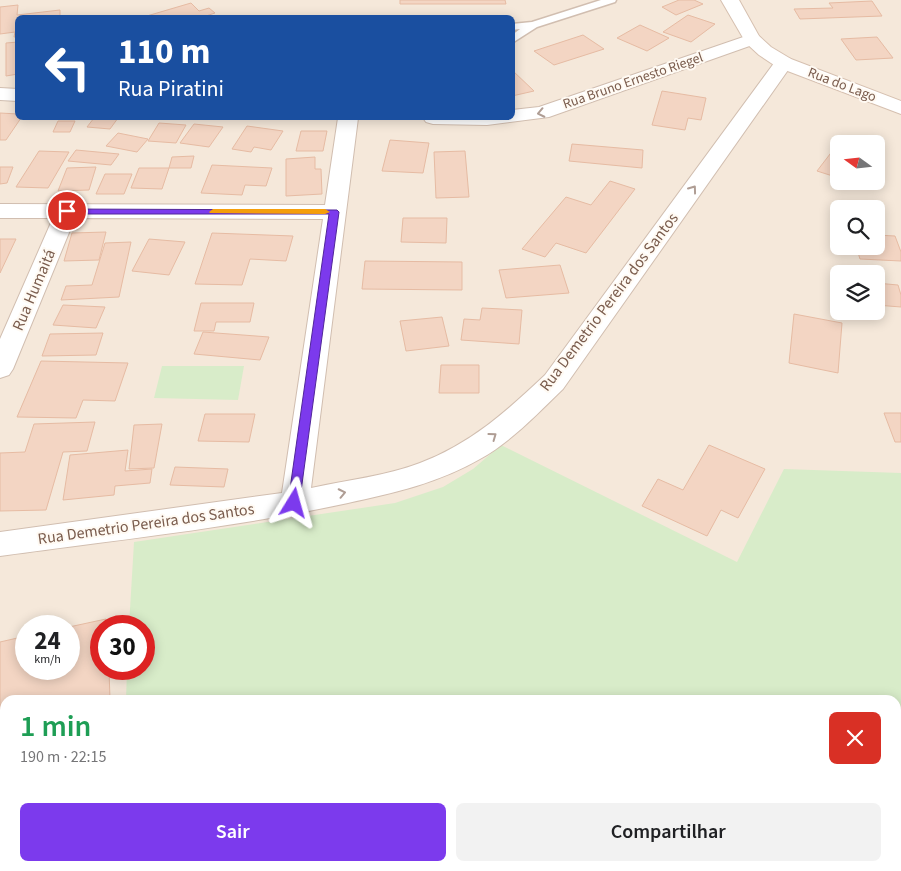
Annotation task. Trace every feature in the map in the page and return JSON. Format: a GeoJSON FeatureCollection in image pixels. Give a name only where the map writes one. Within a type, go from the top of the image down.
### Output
{"type":"FeatureCollection","features":[{"type":"Feature","properties":{"kind":"street","name":"Rua do Lago"},"geometry":{"type":"LineString","coordinates":[[730,0],[752,39],[765,52],[784,63],[901,108]]}},
{"type":"Feature","properties":{"kind":"street","name":"Rua Bruno Ernesto Riegel"},"geometry":{"type":"LineString","coordinates":[[515,116],[542,113],[752,39]]}},
{"type":"Feature","properties":{"kind":"street","name":"Rua Demetrio Pereira dos Santos"},"geometry":{"type":"LineString","coordinates":[[0,544],[294,503],[391,482],[427,472],[470,452],[510,424],[554,382],[784,63]]}},
{"type":"Feature","properties":{"kind":"street"},"geometry":{"type":"LineString","coordinates":[[0,94],[15,94]]}},
{"type":"Feature","properties":{"kind":"street"},"geometry":{"type":"LineString","coordinates":[[294,503],[348,120]]}},
{"type":"Feature","properties":{"kind":"street"},"geometry":{"type":"LineString","coordinates":[[0,211],[334,212]]}},
{"type":"Feature","properties":{"kind":"street","name":"Rua Humaitá"},"geometry":{"type":"LineString","coordinates":[[0,369],[67,211]]}},
{"type":"Feature","properties":{"kind":"lane"},"geometry":{"type":"LineString","coordinates":[[515,27],[533,25],[611,0]]}},
{"type":"Feature","properties":{"kind":"lane"},"geometry":{"type":"LineString","coordinates":[[515,38],[533,25]]}},
{"type":"Feature","properties":{"kind":"shaded area"},"geometry":{"type":"Polygon","coordinates":[[[0,0],[901,0],[901,695],[0,695],[0,0]]]}},
{"type":"Feature","properties":{"kind":"green space"},"geometry":{"type":"Polygon","coordinates":[[[162,366],[244,366],[238,400],[154,398],[162,366]]]}},
{"type":"Feature","properties":{"kind":"green space"},"geometry":{"type":"Polygon","coordinates":[[[501,445],[737,562],[784,469],[901,473],[901,695],[126,695],[127,680],[155,680],[155,615],[130,615],[134,542],[395,503],[443,487],[473,469],[501,445]]]}},
{"type":"Feature","properties":{"kind":"building"},"geometry":{"type":"Polygon","coordinates":[[[400,0],[505,0],[506,4],[400,4],[400,0]]]}},
{"type":"Feature","properties":{"kind":"building"},"geometry":{"type":"Polygon","coordinates":[[[679,0],[694,0],[703,4],[676,15],[662,7],[679,0]]]}},
{"type":"Feature","properties":{"kind":"building"},"geometry":{"type":"Polygon","coordinates":[[[872,1],[882,16],[800,19],[794,9],[833,8],[829,3],[872,1]]]}},
{"type":"Feature","properties":{"kind":"building"},"geometry":{"type":"Polygon","coordinates":[[[191,3],[199,11],[209,8],[215,13],[209,15],[150,15],[191,3]]]}},
{"type":"Feature","properties":{"kind":"building"},"geometry":{"type":"Polygon","coordinates":[[[18,5],[17,15],[15,15],[15,32],[0,34],[0,7],[18,5]]]}},
{"type":"Feature","properties":{"kind":"building"},"geometry":{"type":"Polygon","coordinates":[[[60,10],[60,15],[17,15],[60,10]]]}},
{"type":"Feature","properties":{"kind":"building"},"geometry":{"type":"Polygon","coordinates":[[[688,15],[715,24],[691,42],[663,32],[688,15]]]}},
{"type":"Feature","properties":{"kind":"building"},"geometry":{"type":"Polygon","coordinates":[[[640,25],[669,38],[647,51],[617,38],[640,25]]]}},
{"type":"Feature","properties":{"kind":"building"},"geometry":{"type":"Polygon","coordinates":[[[583,35],[604,49],[554,65],[534,51],[583,35]]]}},
{"type":"Feature","properties":{"kind":"building"},"geometry":{"type":"Polygon","coordinates":[[[877,37],[893,58],[856,60],[841,39],[877,37]]]}},
{"type":"Feature","properties":{"kind":"building"},"geometry":{"type":"Polygon","coordinates":[[[15,42],[15,74],[6,76],[6,43],[15,42]]]}},
{"type":"Feature","properties":{"kind":"building"},"geometry":{"type":"Polygon","coordinates":[[[515,73],[534,91],[515,95],[515,73]]]}},
{"type":"Feature","properties":{"kind":"building"},"geometry":{"type":"Polygon","coordinates":[[[662,91],[706,98],[701,120],[688,118],[685,130],[652,125],[662,91]]]}},
{"type":"Feature","properties":{"kind":"building"},"geometry":{"type":"Polygon","coordinates":[[[0,113],[15,114],[15,120],[20,120],[6,140],[0,140],[0,113]]]}},
{"type":"Feature","properties":{"kind":"building"},"geometry":{"type":"Polygon","coordinates":[[[92,120],[117,120],[110,129],[87,127],[92,120]]]}},
{"type":"Feature","properties":{"kind":"building"},"geometry":{"type":"Polygon","coordinates":[[[58,121],[75,121],[70,132],[53,132],[58,121]]]}},
{"type":"Feature","properties":{"kind":"building"},"geometry":{"type":"Polygon","coordinates":[[[159,123],[186,125],[176,143],[148,141],[159,123]]]}},
{"type":"Feature","properties":{"kind":"building"},"geometry":{"type":"Polygon","coordinates":[[[194,124],[223,127],[209,147],[180,143],[194,124]]]}},
{"type":"Feature","properties":{"kind":"building"},"geometry":{"type":"Polygon","coordinates":[[[247,126],[283,131],[271,150],[254,147],[251,152],[232,149],[247,126]]]}},
{"type":"Feature","properties":{"kind":"building"},"geometry":{"type":"Polygon","coordinates":[[[301,131],[327,131],[323,151],[296,151],[301,131]]]}},
{"type":"Feature","properties":{"kind":"building"},"geometry":{"type":"Polygon","coordinates":[[[118,133],[148,139],[137,152],[106,146],[118,133]]]}},
{"type":"Feature","properties":{"kind":"building"},"geometry":{"type":"Polygon","coordinates":[[[390,140],[429,143],[423,173],[382,171],[390,140]]]}},
{"type":"Feature","properties":{"kind":"building"},"geometry":{"type":"Polygon","coordinates":[[[572,144],[643,150],[642,168],[569,161],[572,144]]]}},
{"type":"Feature","properties":{"kind":"building"},"geometry":{"type":"Polygon","coordinates":[[[76,150],[119,154],[111,165],[68,161],[76,150]]]}},
{"type":"Feature","properties":{"kind":"building"},"geometry":{"type":"Polygon","coordinates":[[[39,151],[69,152],[48,188],[16,187],[39,151]]]}},
{"type":"Feature","properties":{"kind":"building"},"geometry":{"type":"Polygon","coordinates":[[[465,151],[469,197],[436,198],[434,152],[465,151]]]}},
{"type":"Feature","properties":{"kind":"building"},"geometry":{"type":"Polygon","coordinates":[[[830,154],[830,175],[817,171],[830,154]]]}},
{"type":"Feature","properties":{"kind":"building"},"geometry":{"type":"Polygon","coordinates":[[[194,156],[191,168],[169,168],[172,157],[194,156]]]}},
{"type":"Feature","properties":{"kind":"building"},"geometry":{"type":"Polygon","coordinates":[[[315,157],[315,169],[321,169],[322,194],[286,196],[286,159],[315,157]]]}},
{"type":"Feature","properties":{"kind":"building"},"geometry":{"type":"Polygon","coordinates":[[[212,165],[272,168],[266,186],[245,185],[242,195],[201,193],[212,165]]]}},
{"type":"Feature","properties":{"kind":"building"},"geometry":{"type":"Polygon","coordinates":[[[0,167],[13,167],[7,183],[0,184],[0,167]]]}},
{"type":"Feature","properties":{"kind":"building"},"geometry":{"type":"Polygon","coordinates":[[[96,167],[89,190],[58,191],[67,168],[96,167]]]}},
{"type":"Feature","properties":{"kind":"building"},"geometry":{"type":"Polygon","coordinates":[[[139,168],[169,168],[162,189],[131,188],[139,168]]]}},
{"type":"Feature","properties":{"kind":"building"},"geometry":{"type":"Polygon","coordinates":[[[105,174],[132,174],[124,194],[96,194],[105,174]]]}},
{"type":"Feature","properties":{"kind":"building"},"geometry":{"type":"Polygon","coordinates":[[[610,181],[635,189],[586,253],[556,243],[545,257],[522,249],[566,197],[591,205],[610,181]]]}},
{"type":"Feature","properties":{"kind":"building"},"geometry":{"type":"Polygon","coordinates":[[[403,218],[447,218],[446,243],[401,242],[403,218]]]}},
{"type":"Feature","properties":{"kind":"building"},"geometry":{"type":"Polygon","coordinates":[[[106,232],[99,260],[64,261],[72,233],[106,232]]]}},
{"type":"Feature","properties":{"kind":"building"},"geometry":{"type":"Polygon","coordinates":[[[212,233],[293,236],[286,261],[250,259],[242,285],[195,284],[212,233]]]}},
{"type":"Feature","properties":{"kind":"building"},"geometry":{"type":"Polygon","coordinates":[[[885,235],[895,236],[901,252],[901,261],[860,259],[859,255],[885,255],[885,235]]]}},
{"type":"Feature","properties":{"kind":"building"},"geometry":{"type":"Polygon","coordinates":[[[0,239],[16,239],[0,273],[0,239]]]}},
{"type":"Feature","properties":{"kind":"building"},"geometry":{"type":"Polygon","coordinates":[[[149,239],[185,242],[169,275],[132,271],[149,239]]]}},
{"type":"Feature","properties":{"kind":"building"},"geometry":{"type":"Polygon","coordinates":[[[131,242],[119,297],[61,300],[66,286],[92,285],[105,243],[131,242]]]}},
{"type":"Feature","properties":{"kind":"building"},"geometry":{"type":"Polygon","coordinates":[[[365,261],[462,262],[462,290],[362,289],[365,261]]]}},
{"type":"Feature","properties":{"kind":"building"},"geometry":{"type":"Polygon","coordinates":[[[560,265],[569,293],[506,298],[499,270],[560,265]]]}},
{"type":"Feature","properties":{"kind":"building"},"geometry":{"type":"Polygon","coordinates":[[[885,284],[898,285],[901,295],[901,307],[885,306],[885,284]]]}},
{"type":"Feature","properties":{"kind":"building"},"geometry":{"type":"Polygon","coordinates":[[[201,303],[254,303],[250,322],[216,322],[214,331],[194,331],[201,303]]]}},
{"type":"Feature","properties":{"kind":"building"},"geometry":{"type":"Polygon","coordinates":[[[63,305],[105,307],[96,328],[53,325],[63,305]]]}},
{"type":"Feature","properties":{"kind":"building"},"geometry":{"type":"Polygon","coordinates":[[[482,308],[522,310],[519,344],[461,340],[464,319],[480,320],[482,308]]]}},
{"type":"Feature","properties":{"kind":"building"},"geometry":{"type":"Polygon","coordinates":[[[794,314],[842,323],[838,373],[789,363],[794,314]]]}},
{"type":"Feature","properties":{"kind":"building"},"geometry":{"type":"Polygon","coordinates":[[[442,317],[449,346],[406,351],[400,321],[442,317]]]}},
{"type":"Feature","properties":{"kind":"building"},"geometry":{"type":"Polygon","coordinates":[[[203,332],[269,337],[260,360],[194,354],[203,332]]]}},
{"type":"Feature","properties":{"kind":"building"},"geometry":{"type":"Polygon","coordinates":[[[103,333],[96,355],[42,356],[50,334],[103,333]]]}},
{"type":"Feature","properties":{"kind":"building"},"geometry":{"type":"Polygon","coordinates":[[[41,361],[128,363],[115,401],[83,400],[76,418],[17,417],[41,361]]]}},
{"type":"Feature","properties":{"kind":"building"},"geometry":{"type":"Polygon","coordinates":[[[441,365],[479,365],[479,393],[439,393],[441,365]]]}},
{"type":"Feature","properties":{"kind":"building"},"geometry":{"type":"Polygon","coordinates":[[[884,413],[901,413],[901,442],[895,442],[884,413]]]}},
{"type":"Feature","properties":{"kind":"building"},"geometry":{"type":"Polygon","coordinates":[[[205,414],[255,414],[249,442],[198,441],[205,414]]]}},
{"type":"Feature","properties":{"kind":"building"},"geometry":{"type":"Polygon","coordinates":[[[95,422],[87,451],[63,452],[46,510],[0,511],[0,453],[25,452],[34,424],[95,422]]]}},
{"type":"Feature","properties":{"kind":"building"},"geometry":{"type":"Polygon","coordinates":[[[162,424],[154,468],[129,469],[134,425],[162,424]]]}},
{"type":"Feature","properties":{"kind":"building"},"geometry":{"type":"Polygon","coordinates":[[[709,445],[765,469],[738,518],[721,510],[707,536],[642,506],[658,479],[683,490],[709,445]]]}},
{"type":"Feature","properties":{"kind":"building"},"geometry":{"type":"Polygon","coordinates":[[[128,450],[125,471],[152,469],[150,483],[115,486],[114,495],[63,500],[70,455],[128,450]]]}},
{"type":"Feature","properties":{"kind":"building"},"geometry":{"type":"Polygon","coordinates":[[[175,467],[228,469],[224,487],[170,485],[175,467]]]}},
{"type":"Feature","properties":{"kind":"building"},"geometry":{"type":"Polygon","coordinates":[[[90,622],[90,680],[109,680],[110,695],[0,695],[0,642],[15,639],[15,680],[80,680],[80,625],[90,622]]]}},
{"type":"Feature","properties":{"kind":"slow traffic"},"geometry":{"type":"LineString","coordinates":[[213,212],[325,212]]}},
{"type":"Feature","properties":{"kind":"route"},"geometry":{"type":"LineString","coordinates":[[67,211],[334,212],[294,503]]}}]}
